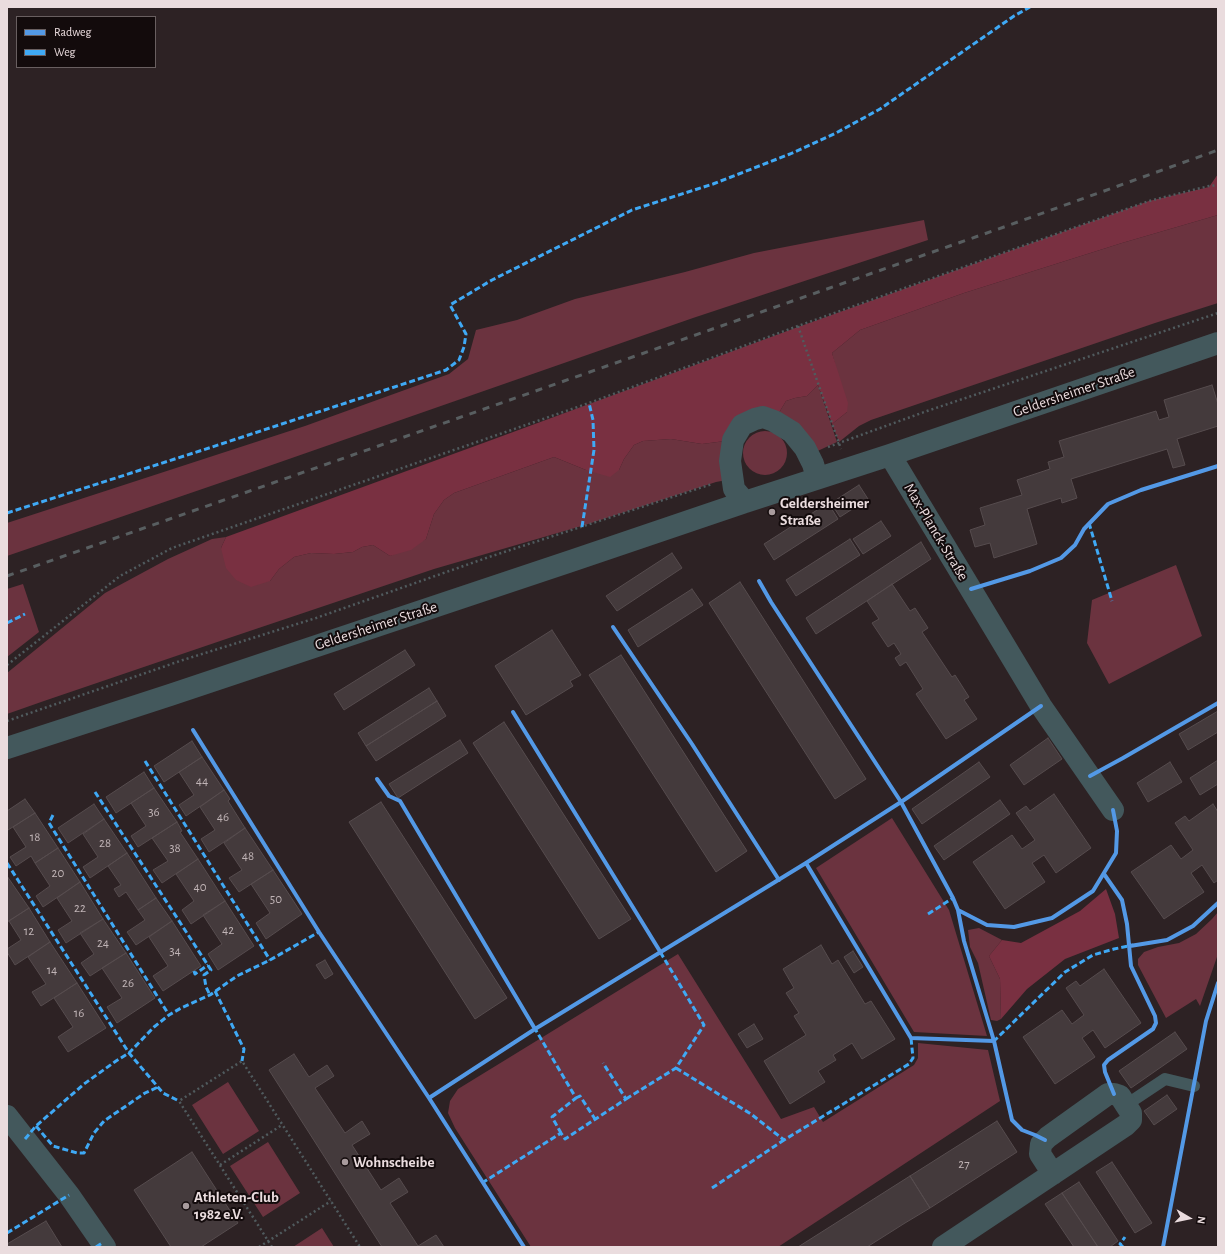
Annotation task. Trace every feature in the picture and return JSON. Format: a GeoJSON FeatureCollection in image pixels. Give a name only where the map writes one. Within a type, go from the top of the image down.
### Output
{"type":"FeatureCollection","features":[{"type":"Feature","properties":{"kind":"street","name":"Geldersheimer Straße"},"geometry":{"type":"LineString","coordinates":[[7,748],[890,455],[1218,343]]}},
{"type":"Feature","properties":{"kind":"street"},"geometry":{"type":"LineString","coordinates":[[745,502],[734,488],[730,461],[733,440],[742,426],[755,419],[763,417],[774,421],[792,432],[805,448],[813,464],[817,478]]}},
{"type":"Feature","properties":{"kind":"street","name":"Max-Planck-Straße"},"geometry":{"type":"LineString","coordinates":[[890,455],[1041,706],[1112,810]]}},
{"type":"Feature","properties":{"kind":"street"},"geometry":{"type":"LineString","coordinates":[[944,1247],[1126,1124],[1131,1120],[1131,1113],[1120,1096],[1108,1094],[1048,1136],[1041,1144],[1040,1154],[1052,1174]]}},
{"type":"Feature","properties":{"kind":"street"},"geometry":{"type":"LineString","coordinates":[[7,1116],[69,1195],[105,1247]]}},
{"type":"Feature","properties":{"kind":"lane"},"geometry":{"type":"LineString","coordinates":[[1126,1106],[1165,1079],[1194,1086]]}},
{"type":"Feature","properties":{"kind":"path"},"geometry":{"type":"LineString","coordinates":[[7,665],[120,576],[172,548],[589,404],[798,326],[1149,201],[1218,185]]}},
{"type":"Feature","properties":{"kind":"path"},"geometry":{"type":"LineString","coordinates":[[808,455],[839,442],[927,411],[1218,313]]}},
{"type":"Feature","properties":{"kind":"path"},"geometry":{"type":"LineString","coordinates":[[798,326],[847,469]]}},
{"type":"Feature","properties":{"kind":"path"},"geometry":{"type":"LineString","coordinates":[[7,721],[184,660],[316,618],[490,557],[733,478]]}},
{"type":"Feature","properties":{"kind":"path"},"geometry":{"type":"LineString","coordinates":[[272,1247],[179,1101],[242,1061],[360,1247]]}},
{"type":"Feature","properties":{"kind":"path"},"geometry":{"type":"LineString","coordinates":[[220,1165],[282,1125]]}},
{"type":"Feature","properties":{"kind":"path"},"geometry":{"type":"LineString","coordinates":[[259,1247],[331,1201]]}},
{"type":"Feature","properties":{"kind":"shaded area"},"geometry":{"type":"Polygon","coordinates":[[[1218,174],[1218,215],[1122,243],[964,293],[860,330],[832,353],[848,403],[847,412],[832,424],[818,385],[807,396],[786,401],[774,421],[733,440],[702,444],[671,439],[643,441],[634,445],[624,459],[619,470],[610,477],[586,470],[554,457],[454,493],[444,500],[434,514],[426,539],[411,550],[390,556],[373,545],[362,547],[353,552],[334,554],[311,553],[294,557],[279,569],[270,581],[251,587],[236,580],[226,568],[221,548],[226,537],[798,327],[1149,201],[1209,187],[1218,174]]]}},
{"type":"Feature","properties":{"kind":"shaded area"},"geometry":{"type":"Polygon","coordinates":[[[1218,215],[1218,303],[871,420],[859,426],[839,442],[832,424],[847,412],[832,353],[860,330],[964,293],[1122,243],[1218,215]]]}},
{"type":"Feature","properties":{"kind":"shaded area"},"geometry":{"type":"Polygon","coordinates":[[[924,220],[928,240],[693,318],[7,556],[7,523],[305,426],[449,374],[468,359],[476,330],[517,320],[575,299],[685,272],[754,253],[924,220]]]}},
{"type":"Feature","properties":{"kind":"shaded area"},"geometry":{"type":"Polygon","coordinates":[[[818,385],[837,442],[809,455],[774,421],[786,401],[807,396],[818,385]]]}},
{"type":"Feature","properties":{"kind":"shaded area"},"geometry":{"type":"Polygon","coordinates":[[[761,431],[769,431],[774,432],[781,437],[786,444],[786,462],[781,469],[774,474],[761,475],[753,472],[746,465],[743,457],[743,449],[746,441],[753,434],[761,431]]]}},
{"type":"Feature","properties":{"kind":"shaded area"},"geometry":{"type":"Polygon","coordinates":[[[671,439],[702,444],[733,440],[732,479],[716,482],[585,525],[434,569],[7,714],[7,673],[105,593],[168,559],[212,539],[226,537],[221,548],[270,581],[279,569],[294,557],[311,553],[334,554],[353,552],[362,547],[373,545],[390,556],[426,539],[434,514],[444,500],[454,493],[554,457],[586,470],[619,470],[624,459],[634,445],[643,441],[671,439]]]}},
{"type":"Feature","properties":{"kind":"shaded area"},"geometry":{"type":"Polygon","coordinates":[[[1176,565],[1202,636],[1109,684],[1087,643],[1092,600],[1176,565]]]}},
{"type":"Feature","properties":{"kind":"shaded area"},"geometry":{"type":"Polygon","coordinates":[[[23,584],[39,632],[7,657],[7,589],[23,584]]]}},
{"type":"Feature","properties":{"kind":"shaded area"},"geometry":{"type":"Polygon","coordinates":[[[892,818],[949,910],[987,1036],[914,1032],[816,868],[892,818]]]}},
{"type":"Feature","properties":{"kind":"shaded area"},"geometry":{"type":"Polygon","coordinates":[[[1106,889],[1115,914],[1119,938],[1065,959],[1027,989],[1001,1019],[1000,979],[989,956],[1002,940],[1021,943],[1080,911],[1106,889]]]}},
{"type":"Feature","properties":{"kind":"shaded area"},"geometry":{"type":"Polygon","coordinates":[[[1218,912],[1218,954],[1200,1006],[1196,999],[1166,1018],[1138,965],[1138,959],[1144,952],[1158,947],[1179,943],[1196,934],[1218,912]]]}},
{"type":"Feature","properties":{"kind":"shaded area"},"geometry":{"type":"Polygon","coordinates":[[[979,928],[1002,940],[989,956],[1000,979],[1001,1019],[997,1021],[991,1020],[978,963],[970,947],[968,930],[979,928]]]}},
{"type":"Feature","properties":{"kind":"shaded area"},"geometry":{"type":"Polygon","coordinates":[[[678,954],[781,1119],[814,1107],[823,1122],[914,1065],[918,1058],[918,1043],[988,1050],[1000,1101],[778,1247],[531,1247],[455,1128],[448,1113],[450,1101],[458,1089],[678,954]]]}},
{"type":"Feature","properties":{"kind":"shaded area"},"geometry":{"type":"Polygon","coordinates":[[[228,1082],[259,1131],[223,1154],[192,1105],[228,1082]]]}},
{"type":"Feature","properties":{"kind":"shaded area"},"geometry":{"type":"Polygon","coordinates":[[[268,1142],[300,1193],[263,1217],[230,1166],[268,1142]]]}},
{"type":"Feature","properties":{"kind":"shaded area"},"geometry":{"type":"Polygon","coordinates":[[[322,1228],[334,1247],[293,1247],[322,1228]]]}},
{"type":"Feature","properties":{"kind":"building"},"geometry":{"type":"Polygon","coordinates":[[[1212,385],[1218,404],[1218,426],[1177,439],[1185,465],[1173,468],[1167,449],[1071,479],[1077,498],[1062,503],[1061,498],[1027,509],[1037,544],[994,558],[990,543],[975,547],[970,530],[985,525],[980,508],[1022,495],[1017,480],[1050,469],[1048,462],[1064,457],[1059,441],[1156,411],[1159,420],[1169,417],[1164,400],[1212,385]]]}},
{"type":"Feature","properties":{"kind":"building"},"geometry":{"type":"Polygon","coordinates":[[[859,485],[868,499],[840,517],[831,503],[859,485]]]}},
{"type":"Feature","properties":{"kind":"building"},"geometry":{"type":"Polygon","coordinates":[[[828,503],[838,519],[774,560],[764,544],[828,503]]]}},
{"type":"Feature","properties":{"kind":"building"},"geometry":{"type":"Polygon","coordinates":[[[881,521],[891,536],[863,554],[853,539],[881,521]]]}},
{"type":"Feature","properties":{"kind":"building"},"geometry":{"type":"Polygon","coordinates":[[[850,539],[860,555],[796,596],[786,580],[850,539]]]}},
{"type":"Feature","properties":{"kind":"building"},"geometry":{"type":"Polygon","coordinates":[[[921,542],[931,559],[816,634],[806,618],[921,542]]]}},
{"type":"Feature","properties":{"kind":"building"},"geometry":{"type":"Polygon","coordinates":[[[672,553],[682,568],[617,611],[606,596],[672,553]]]}},
{"type":"Feature","properties":{"kind":"building"},"geometry":{"type":"Polygon","coordinates":[[[740,582],[866,779],[835,799],[709,603],[740,582]]]}},
{"type":"Feature","properties":{"kind":"building"},"geometry":{"type":"Polygon","coordinates":[[[892,584],[910,611],[915,608],[928,628],[922,632],[952,677],[955,675],[969,697],[964,700],[977,719],[946,739],[916,694],[923,689],[906,662],[900,666],[895,658],[901,654],[894,643],[888,647],[872,623],[879,619],[867,601],[892,584]]]}},
{"type":"Feature","properties":{"kind":"building"},"geometry":{"type":"Polygon","coordinates":[[[692,589],[703,605],[638,647],[628,630],[692,589]]]}},
{"type":"Feature","properties":{"kind":"building"},"geometry":{"type":"Polygon","coordinates":[[[552,630],[581,675],[570,681],[573,686],[526,715],[495,666],[552,630]]]}},
{"type":"Feature","properties":{"kind":"building"},"geometry":{"type":"Polygon","coordinates":[[[405,650],[415,665],[344,710],[334,694],[405,650]]]}},
{"type":"Feature","properties":{"kind":"building"},"geometry":{"type":"Polygon","coordinates":[[[621,655],[747,851],[716,872],[589,675],[621,655]]]}},
{"type":"Feature","properties":{"kind":"building"},"geometry":{"type":"Polygon","coordinates":[[[429,688],[437,701],[366,746],[358,733],[429,688]]]}},
{"type":"Feature","properties":{"kind":"building"},"geometry":{"type":"Polygon","coordinates":[[[437,701],[446,716],[376,761],[366,746],[437,701]]]}},
{"type":"Feature","properties":{"kind":"building"},"geometry":{"type":"Polygon","coordinates":[[[1218,711],[1218,732],[1188,750],[1179,734],[1218,711]]]}},
{"type":"Feature","properties":{"kind":"building"},"geometry":{"type":"Polygon","coordinates":[[[504,722],[631,919],[599,939],[473,743],[504,722]]]}},
{"type":"Feature","properties":{"kind":"building"},"geometry":{"type":"Polygon","coordinates":[[[1048,738],[1062,759],[1024,785],[1010,765],[1048,738]]]}},
{"type":"Feature","properties":{"kind":"building"},"geometry":{"type":"Polygon","coordinates":[[[460,740],[468,753],[398,798],[389,784],[460,740]]]}},
{"type":"Feature","properties":{"kind":"building"},"geometry":{"type":"Polygon","coordinates":[[[192,741],[202,757],[164,782],[154,766],[192,741]]]}},
{"type":"Feature","properties":{"kind":"building"},"geometry":{"type":"Polygon","coordinates":[[[202,757],[224,790],[186,816],[179,805],[194,795],[179,772],[202,757]]]}},
{"type":"Feature","properties":{"kind":"building"},"geometry":{"type":"Polygon","coordinates":[[[1218,760],[1218,784],[1200,795],[1190,778],[1218,760]]]}},
{"type":"Feature","properties":{"kind":"building"},"geometry":{"type":"Polygon","coordinates":[[[979,762],[990,777],[922,824],[912,809],[979,762]]]}},
{"type":"Feature","properties":{"kind":"building"},"geometry":{"type":"Polygon","coordinates":[[[1170,762],[1182,782],[1148,802],[1137,783],[1170,762]]]}},
{"type":"Feature","properties":{"kind":"building"},"geometry":{"type":"Polygon","coordinates":[[[144,772],[154,788],[116,813],[106,797],[144,772]]]}},
{"type":"Feature","properties":{"kind":"building"},"geometry":{"type":"Polygon","coordinates":[[[154,788],[177,822],[138,847],[131,836],[146,826],[131,803],[154,788]]]}},
{"type":"Feature","properties":{"kind":"building"},"geometry":{"type":"Polygon","coordinates":[[[224,790],[230,799],[228,801],[245,828],[209,852],[201,839],[215,830],[200,807],[224,790]]]}},
{"type":"Feature","properties":{"kind":"building"},"geometry":{"type":"Polygon","coordinates":[[[1054,794],[1091,848],[1056,873],[1044,855],[1032,863],[1045,882],[1005,909],[973,862],[1012,835],[1022,849],[1035,840],[1016,813],[1026,806],[1030,811],[1054,794]]]}},
{"type":"Feature","properties":{"kind":"building"},"geometry":{"type":"Polygon","coordinates":[[[25,799],[35,813],[8,830],[7,811],[25,799]]]}},
{"type":"Feature","properties":{"kind":"building"},"geometry":{"type":"Polygon","coordinates":[[[1000,800],[1010,814],[944,860],[934,846],[1000,800]]]}},
{"type":"Feature","properties":{"kind":"building"},"geometry":{"type":"Polygon","coordinates":[[[381,802],[507,998],[475,1019],[349,822],[381,802]]]}},
{"type":"Feature","properties":{"kind":"building"},"geometry":{"type":"Polygon","coordinates":[[[94,804],[104,819],[68,843],[58,828],[94,804]]]}},
{"type":"Feature","properties":{"kind":"building"},"geometry":{"type":"Polygon","coordinates":[[[1213,804],[1218,812],[1218,880],[1214,883],[1202,865],[1191,873],[1204,892],[1164,919],[1131,872],[1171,845],[1181,859],[1193,850],[1175,823],[1185,816],[1189,821],[1213,804]]]}},
{"type":"Feature","properties":{"kind":"building"},"geometry":{"type":"Polygon","coordinates":[[[35,813],[58,848],[35,863],[31,856],[16,866],[10,857],[26,847],[13,827],[35,813]]]}},
{"type":"Feature","properties":{"kind":"building"},"geometry":{"type":"Polygon","coordinates":[[[104,819],[127,853],[90,878],[83,867],[98,857],[83,834],[104,819]]]}},
{"type":"Feature","properties":{"kind":"building"},"geometry":{"type":"Polygon","coordinates":[[[177,822],[182,831],[180,832],[198,859],[162,883],[153,870],[168,861],[152,838],[177,822]]]}},
{"type":"Feature","properties":{"kind":"building"},"geometry":{"type":"Polygon","coordinates":[[[245,828],[273,870],[239,892],[229,878],[242,870],[224,843],[245,828]]]}},
{"type":"Feature","properties":{"kind":"building"},"geometry":{"type":"Polygon","coordinates":[[[58,848],[80,882],[43,907],[36,896],[50,886],[35,863],[58,848]]]}},
{"type":"Feature","properties":{"kind":"building"},"geometry":{"type":"Polygon","coordinates":[[[127,853],[156,898],[138,910],[126,892],[119,897],[114,889],[121,885],[108,866],[127,853]]]}},
{"type":"Feature","properties":{"kind":"building"},"geometry":{"type":"Polygon","coordinates":[[[198,859],[225,901],[191,924],[182,910],[194,901],[176,874],[198,859]]]}},
{"type":"Feature","properties":{"kind":"building"},"geometry":{"type":"Polygon","coordinates":[[[273,870],[302,914],[266,939],[256,923],[270,913],[251,884],[273,870]]]}},
{"type":"Feature","properties":{"kind":"building"},"geometry":{"type":"Polygon","coordinates":[[[7,876],[29,908],[7,922],[7,876]]]}},
{"type":"Feature","properties":{"kind":"building"},"geometry":{"type":"Polygon","coordinates":[[[80,882],[103,919],[66,943],[58,930],[72,921],[57,898],[80,882]]]}},
{"type":"Feature","properties":{"kind":"building"},"geometry":{"type":"Polygon","coordinates":[[[156,898],[172,921],[136,945],[127,932],[145,920],[138,910],[156,898]]]}},
{"type":"Feature","properties":{"kind":"building"},"geometry":{"type":"Polygon","coordinates":[[[225,901],[254,946],[218,970],[208,954],[222,944],[203,915],[225,901]]]}},
{"type":"Feature","properties":{"kind":"building"},"geometry":{"type":"Polygon","coordinates":[[[29,908],[50,942],[15,965],[7,952],[7,949],[21,940],[9,921],[29,908]]]}},
{"type":"Feature","properties":{"kind":"building"},"geometry":{"type":"Polygon","coordinates":[[[103,919],[126,953],[90,976],[81,963],[94,954],[80,933],[103,919]]]}},
{"type":"Feature","properties":{"kind":"building"},"geometry":{"type":"Polygon","coordinates":[[[172,921],[201,966],[163,991],[153,976],[168,966],[149,937],[172,921]]]}},
{"type":"Feature","properties":{"kind":"building"},"geometry":{"type":"Polygon","coordinates":[[[50,942],[77,983],[41,1006],[32,992],[46,984],[28,957],[50,942]]]}},
{"type":"Feature","properties":{"kind":"building"},"geometry":{"type":"Polygon","coordinates":[[[821,945],[832,964],[838,960],[865,1004],[871,1001],[895,1039],[862,1059],[852,1043],[833,1055],[836,1060],[818,1071],[825,1082],[790,1104],[764,1061],[806,1035],[794,1016],[799,1013],[786,993],[794,988],[783,969],[821,945]]]}},
{"type":"Feature","properties":{"kind":"building"},"geometry":{"type":"Polygon","coordinates":[[[853,951],[863,967],[854,973],[844,957],[853,951]]]}},
{"type":"Feature","properties":{"kind":"building"},"geometry":{"type":"Polygon","coordinates":[[[126,953],[155,998],[117,1023],[107,1007],[122,998],[102,968],[126,953]]]}},
{"type":"Feature","properties":{"kind":"building"},"geometry":{"type":"Polygon","coordinates":[[[325,960],[333,974],[325,979],[316,965],[325,960]]]}},
{"type":"Feature","properties":{"kind":"building"},"geometry":{"type":"Polygon","coordinates":[[[1104,969],[1141,1023],[1105,1048],[1093,1030],[1082,1038],[1095,1057],[1055,1084],[1023,1037],[1062,1010],[1072,1024],[1084,1015],[1066,988],[1076,981],[1080,986],[1104,969]]]}},
{"type":"Feature","properties":{"kind":"building"},"geometry":{"type":"Polygon","coordinates":[[[77,983],[106,1028],[68,1052],[58,1037],[73,1027],[54,998],[77,983]]]}},
{"type":"Feature","properties":{"kind":"building"},"geometry":{"type":"Polygon","coordinates":[[[754,1024],[763,1039],[747,1048],[738,1034],[754,1024]]]}},
{"type":"Feature","properties":{"kind":"building"},"geometry":{"type":"Polygon","coordinates":[[[1175,1032],[1187,1049],[1131,1088],[1119,1071],[1175,1032]]]}},
{"type":"Feature","properties":{"kind":"building","name":"Wohnscheibe"},"geometry":{"type":"Polygon","coordinates":[[[294,1054],[309,1077],[327,1065],[334,1076],[315,1088],[345,1133],[362,1121],[370,1134],[352,1145],[381,1190],[399,1178],[408,1192],[390,1203],[418,1246],[436,1235],[444,1247],[382,1247],[269,1070],[294,1054]]]}},
{"type":"Feature","properties":{"kind":"building"},"geometry":{"type":"Polygon","coordinates":[[[1167,1095],[1177,1109],[1154,1125],[1144,1111],[1167,1095]]]}},
{"type":"Feature","properties":{"kind":"building"},"geometry":{"type":"Polygon","coordinates":[[[997,1121],[1017,1152],[930,1208],[910,1176],[997,1121]]]}},
{"type":"Feature","properties":{"kind":"building","name":"Athleten-Club 1982 e.V."},"geometry":{"type":"Polygon","coordinates":[[[192,1152],[238,1223],[201,1247],[171,1247],[134,1190],[192,1152]]]}},
{"type":"Feature","properties":{"kind":"building"},"geometry":{"type":"Polygon","coordinates":[[[1112,1162],[1152,1223],[1135,1233],[1096,1172],[1112,1162]]]}},
{"type":"Feature","properties":{"kind":"building"},"geometry":{"type":"Polygon","coordinates":[[[910,1176],[930,1208],[867,1247],[798,1247],[910,1176]]]}},
{"type":"Feature","properties":{"kind":"building"},"geometry":{"type":"Polygon","coordinates":[[[1079,1182],[1118,1241],[1110,1247],[1098,1247],[1062,1193],[1079,1182]]]}},
{"type":"Feature","properties":{"kind":"building"},"geometry":{"type":"Polygon","coordinates":[[[1062,1193],[1098,1247],[1074,1247],[1045,1204],[1062,1193]]]}},
{"type":"Feature","properties":{"kind":"building"},"geometry":{"type":"Polygon","coordinates":[[[46,1221],[62,1247],[7,1247],[7,1244],[46,1221]]]}},
{"type":"Feature","properties":{"kind":"railway"},"geometry":{"type":"LineString","coordinates":[[7,576],[1004,227],[1218,150]]}},
{"type":"Feature","properties":{"kind":"marked path"},"geometry":{"type":"LineString","coordinates":[[7,513],[446,370],[459,360],[464,347],[466,334],[450,305],[492,280],[632,210],[713,184],[790,154],[836,133],[880,109],[1014,16],[1030,7]]}},
{"type":"Feature","properties":{"kind":"marked path"},"geometry":{"type":"LineString","coordinates":[[582,527],[594,450],[593,420],[589,403]]}},
{"type":"Feature","properties":{"kind":"marked path"},"geometry":{"type":"LineString","coordinates":[[1089,523],[1112,601]]}},
{"type":"Feature","properties":{"kind":"marked path"},"geometry":{"type":"LineString","coordinates":[[7,623],[25,614]]}},
{"type":"Feature","properties":{"kind":"marked path"},"geometry":{"type":"LineString","coordinates":[[145,761],[270,960]]}},
{"type":"Feature","properties":{"kind":"marked path"},"geometry":{"type":"LineString","coordinates":[[95,792],[211,970],[204,975],[206,987],[210,995]]}},
{"type":"Feature","properties":{"kind":"marked path"},"geometry":{"type":"LineString","coordinates":[[53,815],[49,823],[169,1015]]}},
{"type":"Feature","properties":{"kind":"marked path"},"geometry":{"type":"LineString","coordinates":[[7,863],[129,1053],[163,1093],[179,1101]]}},
{"type":"Feature","properties":{"kind":"marked path"},"geometry":{"type":"LineString","coordinates":[[928,914],[953,898]]}},
{"type":"Feature","properties":{"kind":"marked path"},"geometry":{"type":"LineString","coordinates":[[25,1139],[36,1126],[84,1084],[129,1053],[154,1027],[169,1015],[210,995],[237,976],[270,960],[319,932]]}},
{"type":"Feature","properties":{"kind":"marked path"},"geometry":{"type":"LineString","coordinates":[[994,1040],[1065,972],[1093,955],[1133,945]]}},
{"type":"Feature","properties":{"kind":"marked path"},"geometry":{"type":"LineString","coordinates":[[626,1099],[676,1068],[704,1025],[659,950]]}},
{"type":"Feature","properties":{"kind":"marked path"},"geometry":{"type":"LineString","coordinates":[[194,971],[195,974],[208,965]]}},
{"type":"Feature","properties":{"kind":"marked path"},"geometry":{"type":"LineString","coordinates":[[215,991],[244,1049],[242,1061]]}},
{"type":"Feature","properties":{"kind":"marked path"},"geometry":{"type":"LineString","coordinates":[[534,1027],[576,1098],[552,1117],[561,1133]]}},
{"type":"Feature","properties":{"kind":"marked path"},"geometry":{"type":"LineString","coordinates":[[676,1068],[751,1114],[784,1140],[909,1064],[913,1058],[911,1038]]}},
{"type":"Feature","properties":{"kind":"marked path"},"geometry":{"type":"LineString","coordinates":[[482,1183],[561,1133],[565,1139],[626,1099],[603,1063]]}},
{"type":"Feature","properties":{"kind":"marked path"},"geometry":{"type":"LineString","coordinates":[[36,1126],[53,1146],[77,1153],[84,1153],[94,1133],[104,1121],[145,1093],[158,1087]]}},
{"type":"Feature","properties":{"kind":"marked path"},"geometry":{"type":"LineString","coordinates":[[576,1098],[580,1096],[595,1119]]}},
{"type":"Feature","properties":{"kind":"marked path"},"geometry":{"type":"LineString","coordinates":[[712,1188],[784,1140]]}},
{"type":"Feature","properties":{"kind":"marked path"},"geometry":{"type":"LineString","coordinates":[[7,1233],[69,1195]]}},
{"type":"Feature","properties":{"kind":"marked path"},"geometry":{"type":"LineString","coordinates":[[1123,1247],[1120,1244],[1125,1237]]}},
{"type":"Feature","properties":{"kind":"marked path"},"geometry":{"type":"LineString","coordinates":[[96,1247],[102,1243]]}},
{"type":"Feature","properties":{"kind":"cycle path"},"geometry":{"type":"LineString","coordinates":[[971,589],[1030,571],[1061,558],[1075,545],[1084,529],[1108,504],[1141,490],[1218,466]]}},
{"type":"Feature","properties":{"kind":"cycle path"},"geometry":{"type":"LineString","coordinates":[[759,581],[771,602],[901,802],[953,898],[958,910],[964,941],[994,1041]]}},
{"type":"Feature","properties":{"kind":"cycle path"},"geometry":{"type":"LineString","coordinates":[[613,627],[692,744],[779,880]]}},
{"type":"Feature","properties":{"kind":"cycle path"},"geometry":{"type":"LineString","coordinates":[[1090,776],[1218,703]]}},
{"type":"Feature","properties":{"kind":"cycle path"},"geometry":{"type":"LineString","coordinates":[[193,730],[319,932],[429,1098],[535,1029],[806,863],[901,802],[1041,706]]}},
{"type":"Feature","properties":{"kind":"cycle path"},"geometry":{"type":"LineString","coordinates":[[513,712],[661,953]]}},
{"type":"Feature","properties":{"kind":"cycle path"},"geometry":{"type":"LineString","coordinates":[[377,779],[389,796],[400,801],[535,1029]]}},
{"type":"Feature","properties":{"kind":"cycle path"},"geometry":{"type":"LineString","coordinates":[[958,910],[987,925],[1014,927],[1052,918],[1093,891],[1116,853],[1117,831],[1113,810]]}},
{"type":"Feature","properties":{"kind":"cycle path"},"geometry":{"type":"LineString","coordinates":[[806,863],[911,1038],[994,1041],[1012,1120],[1022,1130],[1045,1140]]}},
{"type":"Feature","properties":{"kind":"cycle path"},"geometry":{"type":"LineString","coordinates":[[1104,874],[1122,900],[1127,924],[1131,966],[1155,1016],[1156,1023],[1153,1029],[1108,1060],[1104,1065],[1105,1072],[1114,1094]]}},
{"type":"Feature","properties":{"kind":"cycle path"},"geometry":{"type":"LineString","coordinates":[[1130,946],[1167,940],[1193,926],[1218,903]]}},
{"type":"Feature","properties":{"kind":"cycle path"},"geometry":{"type":"LineString","coordinates":[[1163,1247],[1206,1021],[1218,983]]}},
{"type":"Feature","properties":{"kind":"cycle path"},"geometry":{"type":"LineString","coordinates":[[429,1098],[524,1247]]}},
{"type":"Feature","properties":{"kind":"place","name":"Geldersheimer Straße"},"geometry":{"type":"Point","coordinates":[772,512]}},
{"type":"Feature","properties":{"kind":"place","name":"Wohnscheibe"},"geometry":{"type":"Point","coordinates":[345,1162]}},
{"type":"Feature","properties":{"kind":"place","name":"Athleten-Club 1982 e.V."},"geometry":{"type":"Point","coordinates":[186,1206]}}]}
